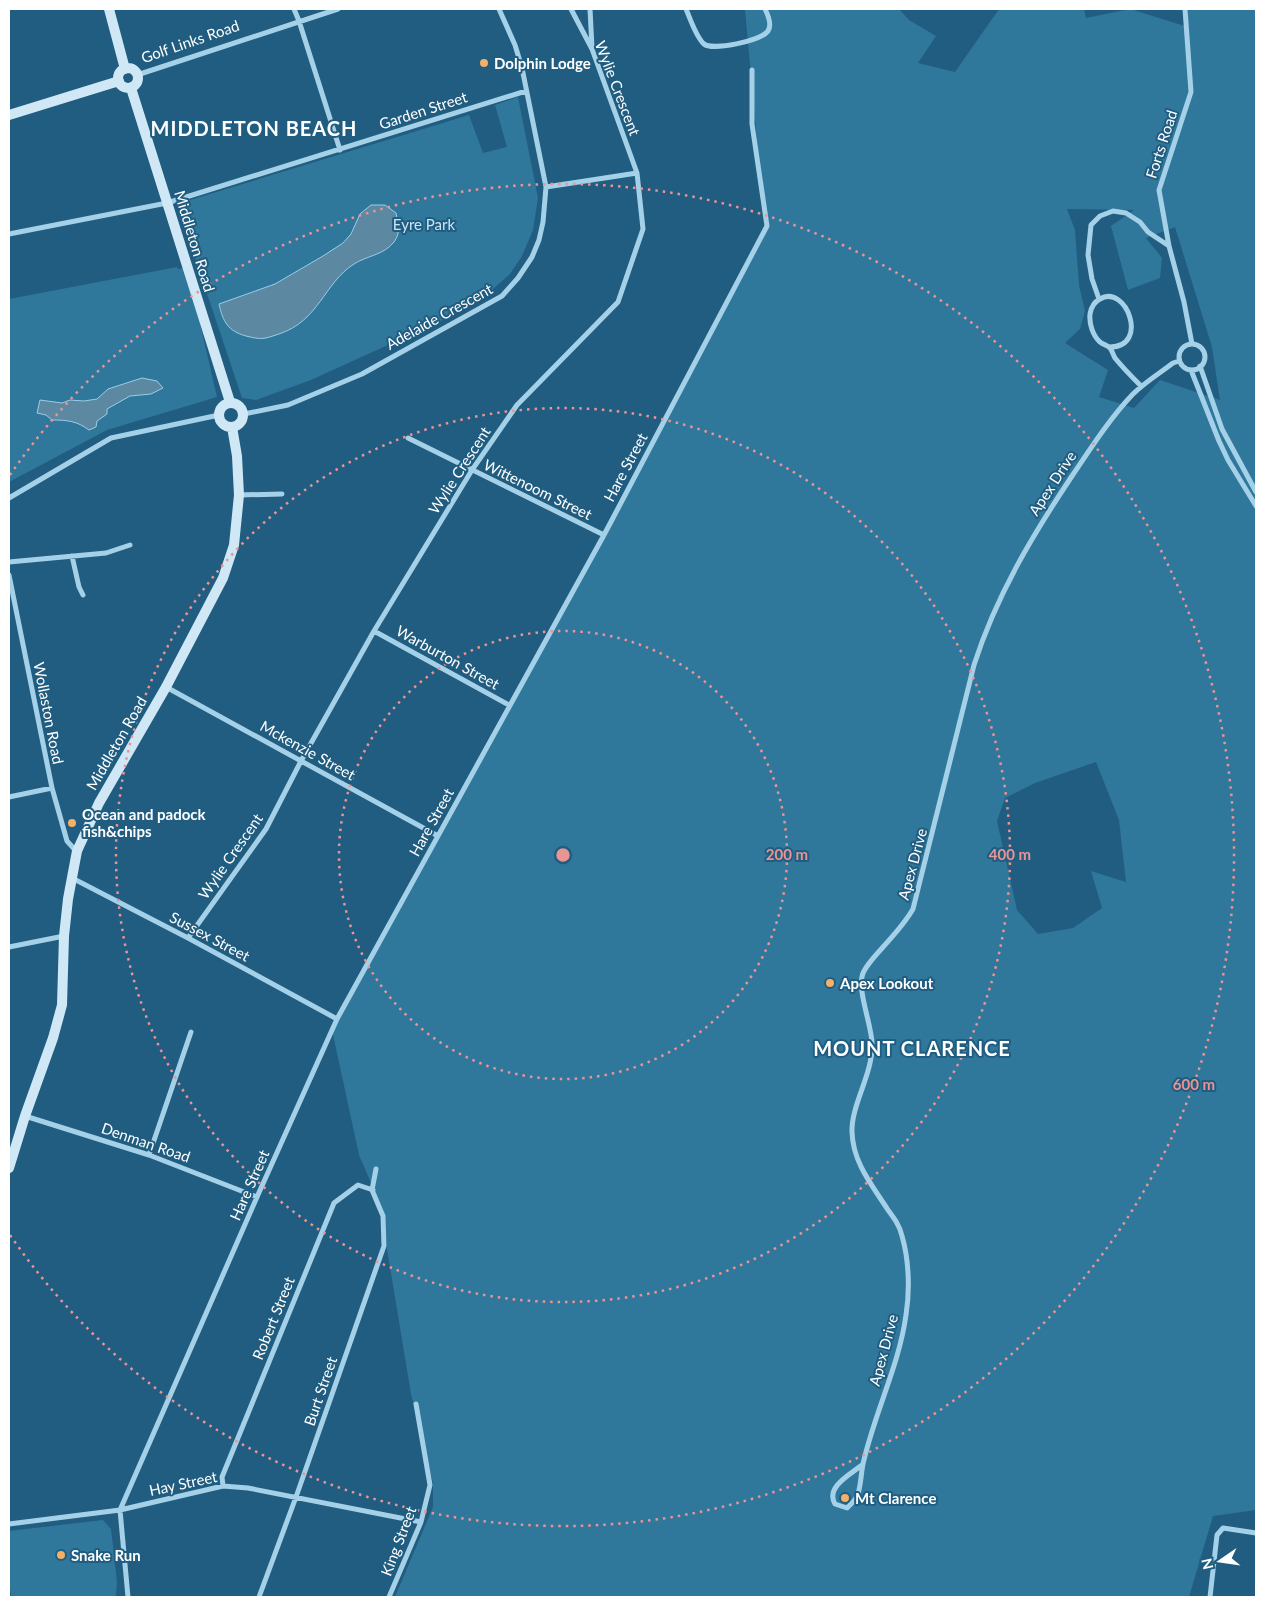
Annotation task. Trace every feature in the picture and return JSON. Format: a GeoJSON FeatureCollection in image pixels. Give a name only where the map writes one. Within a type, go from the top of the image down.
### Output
{"type":"FeatureCollection","features":[{"type":"Feature","properties":{"kind":"main road"},"geometry":{"type":"LineString","coordinates":[[109,9],[125,69]]}},
{"type":"Feature","properties":{"kind":"main road"},"geometry":{"type":"LineString","coordinates":[[125,69],[132,70],[137,75],[137,83],[131,88],[124,87],[119,81],[120,74],[125,69]]}},
{"type":"Feature","properties":{"kind":"main road"},"geometry":{"type":"LineString","coordinates":[[9,115],[119,81]]}},
{"type":"Feature","properties":{"kind":"main road","name":"Middleton Road"},"geometry":{"type":"LineString","coordinates":[[131,88],[230,402]]}},
{"type":"Feature","properties":{"kind":"main road"},"geometry":{"type":"LineString","coordinates":[[230,402],[239,405],[244,414],[241,423],[232,427],[223,424],[219,416],[222,407],[230,402]]}},
{"type":"Feature","properties":{"kind":"main road","name":"Middleton Road"},"geometry":{"type":"LineString","coordinates":[[9,1168],[25,1116],[53,1038],[62,1004],[64,936],[76,851],[99,803],[166,687],[223,578],[234,545],[239,496],[237,456],[232,427]]}},
{"type":"Feature","properties":{"kind":"street"},"geometry":{"type":"LineString","coordinates":[[294,9],[340,150]]}},
{"type":"Feature","properties":{"kind":"street","name":"Golf Links Road"},"geometry":{"type":"LineString","coordinates":[[137,75],[338,9]]}},
{"type":"Feature","properties":{"kind":"street","name":"Adelaide Crescent"},"geometry":{"type":"LineString","coordinates":[[244,414],[288,405],[362,374],[502,296],[518,278],[532,257],[539,240],[546,187],[522,68],[515,45],[499,9]]}},
{"type":"Feature","properties":{"kind":"street","name":"Wylie Crescent"},"geometry":{"type":"LineString","coordinates":[[188,938],[266,829],[374,631],[472,470],[517,405],[618,302],[642,229],[637,173],[592,49],[571,9]]}},
{"type":"Feature","properties":{"kind":"street"},"geometry":{"type":"LineString","coordinates":[[590,9],[592,49]]}},
{"type":"Feature","properties":{"kind":"street"},"geometry":{"type":"LineString","coordinates":[[686,9],[694,28],[704,44],[710,47],[744,42],[760,37],[768,31],[770,23],[765,9]]}},
{"type":"Feature","properties":{"kind":"street","name":"Forts Road"},"geometry":{"type":"LineString","coordinates":[[1185,9],[1191,92],[1159,190],[1169,246],[1184,302],[1192,344]]}},
{"type":"Feature","properties":{"kind":"street","name":"Hare Street"},"geometry":{"type":"LineString","coordinates":[[128,1597],[120,1510],[337,1019],[604,535],[767,226],[752,124],[752,70]]}},
{"type":"Feature","properties":{"kind":"street","name":"Garden Street"},"geometry":{"type":"LineString","coordinates":[[9,234],[167,203],[526,91]]}},
{"type":"Feature","properties":{"kind":"street"},"geometry":{"type":"LineString","coordinates":[[546,187],[637,173]]}},
{"type":"Feature","properties":{"kind":"street"},"geometry":{"type":"LineString","coordinates":[[1099,299],[1092,279],[1088,254],[1091,225],[1100,216],[1113,211],[1126,213],[1140,222],[1148,232],[1169,246]]}},
{"type":"Feature","properties":{"kind":"street"},"geometry":{"type":"LineString","coordinates":[[1110,296],[1118,299],[1124,306],[1130,318],[1131,330],[1128,339],[1120,345],[1110,347],[1100,343],[1090,324],[1092,308],[1099,299],[1110,296]]}},
{"type":"Feature","properties":{"kind":"street"},"geometry":{"type":"LineString","coordinates":[[1191,370],[1200,366],[1203,362],[1201,348],[1192,344],[1186,345],[1181,349],[1180,361],[1186,368],[1191,370],[1228,460],[1256,506]]}},
{"type":"Feature","properties":{"kind":"street"},"geometry":{"type":"LineString","coordinates":[[1110,347],[1115,357],[1141,386]]}},
{"type":"Feature","properties":{"kind":"street","name":"Apex Drive"},"geometry":{"type":"LineString","coordinates":[[862,1465],[833,1491],[832,1496],[835,1504],[847,1508],[858,1495],[862,1465],[900,1346],[908,1302],[907,1263],[902,1235],[894,1219],[863,1173],[856,1159],[853,1144],[852,1130],[854,1118],[872,1054],[872,1030],[860,981],[872,960],[900,929],[913,909],[974,665],[1001,596],[1026,547],[1085,455],[1119,410],[1141,386],[1180,361]]}},
{"type":"Feature","properties":{"kind":"street"},"geometry":{"type":"LineString","coordinates":[[1200,366],[1222,429],[1256,492]]}},
{"type":"Feature","properties":{"kind":"street"},"geometry":{"type":"LineString","coordinates":[[9,498],[111,438],[219,416]]}},
{"type":"Feature","properties":{"kind":"street","name":"Wittenoom Street"},"geometry":{"type":"LineString","coordinates":[[408,438],[604,535]]}},
{"type":"Feature","properties":{"kind":"street"},"geometry":{"type":"LineString","coordinates":[[239,496],[282,494]]}},
{"type":"Feature","properties":{"kind":"street"},"geometry":{"type":"LineString","coordinates":[[9,562],[106,553],[130,545]]}},
{"type":"Feature","properties":{"kind":"street"},"geometry":{"type":"LineString","coordinates":[[72,556],[74,574],[83,595]]}},
{"type":"Feature","properties":{"kind":"street","name":"Wollaston Road"},"geometry":{"type":"LineString","coordinates":[[9,575],[52,788],[67,841],[76,851]]}},
{"type":"Feature","properties":{"kind":"street","name":"Warburton Street"},"geometry":{"type":"LineString","coordinates":[[374,631],[510,705]]}},
{"type":"Feature","properties":{"kind":"street","name":"Mckenzie Street"},"geometry":{"type":"LineString","coordinates":[[166,687],[438,836]]}},
{"type":"Feature","properties":{"kind":"street"},"geometry":{"type":"LineString","coordinates":[[9,797],[52,788]]}},
{"type":"Feature","properties":{"kind":"street","name":"Sussex Street"},"geometry":{"type":"LineString","coordinates":[[71,877],[337,1019]]}},
{"type":"Feature","properties":{"kind":"street"},"geometry":{"type":"LineString","coordinates":[[9,947],[64,936]]}},
{"type":"Feature","properties":{"kind":"street"},"geometry":{"type":"LineString","coordinates":[[149,1155],[192,1032]]}},
{"type":"Feature","properties":{"kind":"street","name":"Denman Road"},"geometry":{"type":"LineString","coordinates":[[25,1116],[149,1155],[257,1197]]}},
{"type":"Feature","properties":{"kind":"street"},"geometry":{"type":"LineString","coordinates":[[373,1190],[376,1169]]}},
{"type":"Feature","properties":{"kind":"street","name":"Robert Street"},"geometry":{"type":"LineString","coordinates":[[223,1486],[222,1477],[334,1203],[358,1185],[373,1190]]}},
{"type":"Feature","properties":{"kind":"street","name":"Burt Street"},"geometry":{"type":"LineString","coordinates":[[259,1597],[384,1246],[383,1216],[373,1190]]}},
{"type":"Feature","properties":{"kind":"street","name":"King Street"},"geometry":{"type":"LineString","coordinates":[[389,1597],[421,1522],[430,1485],[416,1404]]}},
{"type":"Feature","properties":{"kind":"street","name":"Hay Street"},"geometry":{"type":"LineString","coordinates":[[9,1524],[120,1510],[223,1486],[248,1488],[421,1522]]}},
{"type":"Feature","properties":{"kind":"street"},"geometry":{"type":"LineString","coordinates":[[1210,1597],[1217,1535],[1223,1528],[1256,1533]]}},
{"type":"Feature","properties":{"kind":"green space"},"geometry":{"type":"Polygon","coordinates":[[[745,9],[899,9],[909,20],[936,36],[918,63],[955,72],[999,9],[1084,9],[1086,18],[1130,9],[1188,27],[1188,9],[1256,9],[1256,1510],[1213,1516],[1189,1597],[395,1597],[433,1507],[433,1483],[411,1394],[387,1249],[385,1215],[359,1155],[332,1030],[438,836],[512,707],[604,529],[765,230],[745,9]],[[1067,209],[1075,230],[1079,285],[1085,311],[1080,329],[1065,343],[1108,370],[1099,397],[1134,408],[1160,380],[1220,400],[1212,347],[1175,227],[1146,238],[1162,258],[1160,278],[1128,290],[1111,226],[1134,210],[1067,209]],[[1096,762],[1035,783],[1005,798],[997,821],[1017,910],[1038,934],[1073,928],[1102,908],[1091,871],[1126,882],[1119,820],[1096,762]]]}},
{"type":"Feature","properties":{"kind":"green space","name":"Eyre Park"},"geometry":{"type":"Polygon","coordinates":[[[518,97],[538,198],[533,230],[522,256],[510,274],[492,290],[445,319],[311,380],[256,400],[242,398],[177,204],[469,115],[483,153],[507,147],[495,105],[518,97]]]}},
{"type":"Feature","properties":{"kind":"green space"},"geometry":{"type":"Polygon","coordinates":[[[177,267],[178,269],[187,267],[217,397],[107,430],[9,482],[9,299],[177,267]]]}},
{"type":"Feature","properties":{"kind":"green space","name":"Snake Run"},"geometry":{"type":"Polygon","coordinates":[[[103,1520],[111,1529],[117,1582],[116,1597],[11,1597],[9,1531],[103,1520]]]}},
{"type":"Feature","properties":{"kind":"shaded area"},"geometry":{"type":"Polygon","coordinates":[[[371,205],[385,205],[396,213],[398,235],[396,239],[385,250],[359,261],[344,272],[303,320],[279,334],[263,338],[240,334],[227,325],[219,304],[275,284],[343,243],[351,234],[360,214],[371,205]]]}},
{"type":"Feature","properties":{"kind":"shaded area"},"geometry":{"type":"Polygon","coordinates":[[[142,378],[157,381],[163,388],[151,394],[130,396],[107,409],[107,414],[97,421],[96,427],[89,430],[76,423],[52,420],[46,415],[37,413],[40,400],[62,403],[70,400],[84,401],[97,399],[108,389],[142,378]]]}},
{"type":"Feature","properties":{"kind":"place","name":"Dolphin Lodge"},"geometry":{"type":"Point","coordinates":[484,63]}},
{"type":"Feature","properties":{"kind":"place","name":"Ocean and padock fish&chips"},"geometry":{"type":"Point","coordinates":[72,823]}},
{"type":"Feature","properties":{"kind":"place","name":"Apex Lookout"},"geometry":{"type":"Point","coordinates":[830,983]}},
{"type":"Feature","properties":{"kind":"place","name":"Mt Clarence"},"geometry":{"type":"Point","coordinates":[845,1498]}},
{"type":"Feature","properties":{"kind":"place","name":"Snake Run"},"geometry":{"type":"Point","coordinates":[61,1555]}},
{"type":"Feature","properties":{"kind":"district","name":"MIDDLETON BEACH"},"geometry":{"type":"Point","coordinates":[254,128]}},
{"type":"Feature","properties":{"kind":"district","name":"MOUNT CLARENCE"},"geometry":{"type":"Point","coordinates":[912,1048]}}]}
